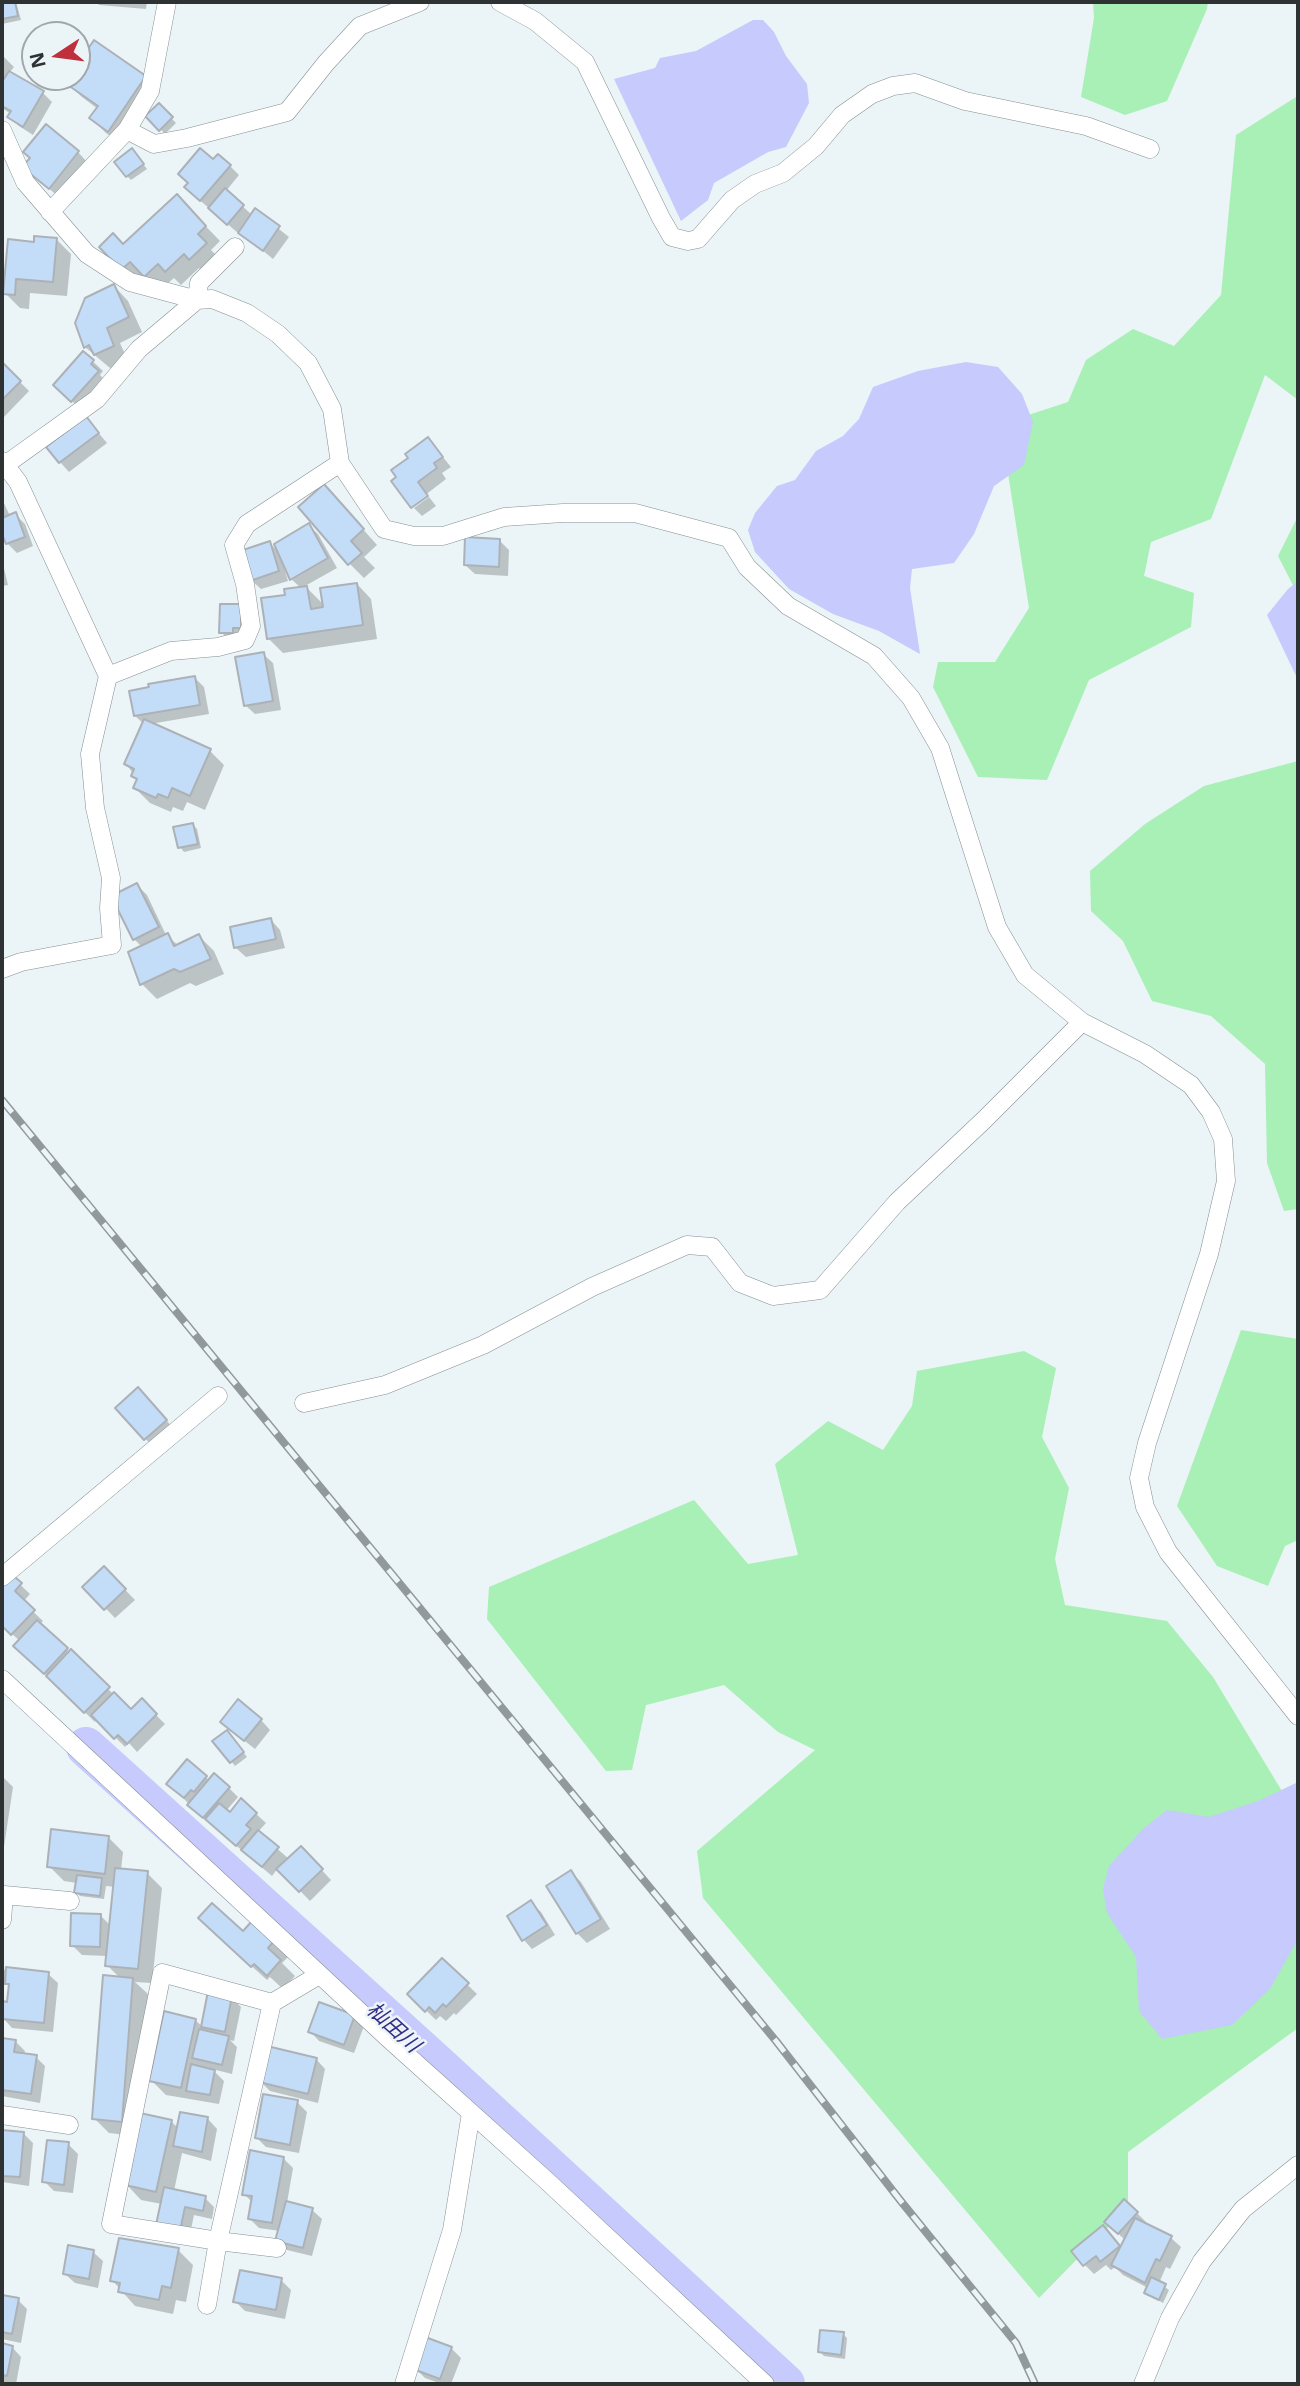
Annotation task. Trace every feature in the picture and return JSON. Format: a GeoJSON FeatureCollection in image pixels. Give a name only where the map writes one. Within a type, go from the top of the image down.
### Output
{"type":"FeatureCollection","features":[{"type":"Feature","properties":{"kind":"street"},"geometry":{"type":"LineString","coordinates":[[50,212],[127,130],[150,92],[167,2]]}},
{"type":"Feature","properties":{"kind":"street"},"geometry":{"type":"LineString","coordinates":[[127,130],[154,144],[187,138],[287,111],[360,26],[420,2]]}},
{"type":"Feature","properties":{"kind":"street"},"geometry":{"type":"LineString","coordinates":[[500,2],[535,21],[585,62],[661,218],[672,237],[688,241],[698,239],[732,200],[755,184],[783,173],[808,152],[842,115],[873,94],[893,86],[915,83],[965,101],[1086,126],[1150,149]]}},
{"type":"Feature","properties":{"kind":"street"},"geometry":{"type":"LineString","coordinates":[[2,130],[25,182],[87,254],[130,282],[197,300],[212,299],[247,313],[278,334],[308,363],[332,409],[340,463],[384,529],[414,536],[443,536],[504,517],[563,513],[635,513],[729,538],[747,566],[788,606],[874,656],[911,698],[940,748],[997,927],[1026,975],[1082,1022],[1145,1054],[1191,1085],[1210,1112],[1223,1139],[1226,1181],[1209,1254],[1147,1443],[1139,1478],[1145,1507],[1168,1552],[1298,1716]]}},
{"type":"Feature","properties":{"kind":"street"},"geometry":{"type":"LineString","coordinates":[[2,969],[21,962],[112,945],[109,908],[111,878],[95,808],[90,754],[108,676],[18,482],[3,463],[97,399],[139,349],[197,300],[200,283],[235,247]]}},
{"type":"Feature","properties":{"kind":"street"},"geometry":{"type":"LineString","coordinates":[[108,676],[171,651],[218,647],[245,640],[251,626],[245,584],[234,545],[247,524],[340,463]]}},
{"type":"Feature","properties":{"kind":"street"},"geometry":{"type":"LineString","coordinates":[[304,1403],[385,1385],[483,1345],[593,1287],[687,1245],[712,1247],[740,1283],[772,1296],[820,1290],[897,1202],[1082,1022]]}},
{"type":"Feature","properties":{"kind":"street"},"geometry":{"type":"LineString","coordinates":[[2,1577],[218,1396]]}},
{"type":"Feature","properties":{"kind":"street"},"geometry":{"type":"LineString","coordinates":[[2,1679],[319,1975],[547,2180],[765,2384]]}},
{"type":"Feature","properties":{"kind":"street"},"geometry":{"type":"LineString","coordinates":[[2,1920],[4,1895],[70,1901]]}},
{"type":"Feature","properties":{"kind":"street"},"geometry":{"type":"LineString","coordinates":[[277,2248],[111,2224],[162,1973],[272,2003],[319,1975]]}},
{"type":"Feature","properties":{"kind":"street"},"geometry":{"type":"LineString","coordinates":[[207,2305],[218,2241],[272,2003]]}},
{"type":"Feature","properties":{"kind":"street"},"geometry":{"type":"LineString","coordinates":[[404,2384],[452,2230],[471,2113]]}},
{"type":"Feature","properties":{"kind":"street"},"geometry":{"type":"LineString","coordinates":[[2,2115],[69,2125]]}},
{"type":"Feature","properties":{"kind":"street"},"geometry":{"type":"LineString","coordinates":[[1143,2384],[1170,2318],[1202,2261],[1243,2210],[1298,2165]]}},
{"type":"Feature","properties":{"kind":"green space"},"geometry":{"type":"Polygon","coordinates":[[[1093,2],[1208,2],[1167,101],[1125,115],[1081,97],[1094,18],[1093,2]]]}},
{"type":"Feature","properties":{"kind":"green space"},"geometry":{"type":"Polygon","coordinates":[[[1298,93],[1298,400],[1265,375],[1211,519],[1151,542],[1144,576],[1194,593],[1191,627],[1089,680],[1047,780],[978,777],[933,687],[938,662],[995,662],[1029,608],[1007,467],[1013,420],[1068,402],[1086,360],[1133,329],[1174,346],[1221,295],[1236,135],[1296,97],[1298,93]]]}},
{"type":"Feature","properties":{"kind":"green space"},"geometry":{"type":"Polygon","coordinates":[[[1298,516],[1298,595],[1278,556],[1298,516]]]}},
{"type":"Feature","properties":{"kind":"green space"},"geometry":{"type":"Polygon","coordinates":[[[1298,761],[1298,1209],[1284,1211],[1267,1163],[1265,1064],[1211,1016],[1152,1001],[1123,941],[1091,911],[1090,871],[1145,824],[1204,786],[1298,761]]]}},
{"type":"Feature","properties":{"kind":"green space"},"geometry":{"type":"Polygon","coordinates":[[[1241,1330],[1298,1339],[1298,1540],[1285,1546],[1268,1586],[1217,1566],[1177,1506],[1241,1330]]]}},
{"type":"Feature","properties":{"kind":"green space"},"geometry":{"type":"Polygon","coordinates":[[[1024,1351],[1056,1368],[1042,1437],[1069,1488],[1055,1559],[1065,1605],[1167,1621],[1213,1677],[1294,1811],[1298,1813],[1298,2028],[1128,2152],[1128,2207],[1039,2298],[703,1898],[697,1851],[815,1750],[778,1732],[724,1685],[646,1705],[632,1770],[606,1771],[487,1619],[489,1587],[694,1500],[748,1564],[798,1555],[775,1464],[828,1421],[883,1450],[912,1406],[917,1371],[1024,1351]]]}},
{"type":"Feature","properties":{"kind":"water"},"geometry":{"type":"Polygon","coordinates":[[[753,20],[763,20],[774,32],[786,56],[807,84],[809,103],[786,147],[768,152],[714,183],[708,200],[681,221],[614,79],[655,68],[660,58],[696,51],[753,20]]]}},
{"type":"Feature","properties":{"kind":"water"},"geometry":{"type":"Polygon","coordinates":[[[966,362],[998,367],[1022,394],[1033,422],[1024,465],[994,486],[974,534],[954,563],[912,569],[910,588],[920,654],[879,631],[833,614],[789,589],[755,552],[748,530],[755,513],[777,486],[795,480],[816,451],[843,436],[859,419],[873,387],[918,371],[966,362]]]}},
{"type":"Feature","properties":{"kind":"water"},"geometry":{"type":"Polygon","coordinates":[[[1298,581],[1298,680],[1267,615],[1298,581]]]}},
{"type":"Feature","properties":{"kind":"water"},"geometry":{"type":"Polygon","coordinates":[[[1296,1783],[1297,1941],[1270,1989],[1232,2025],[1162,2039],[1139,2011],[1136,1957],[1107,1913],[1103,1889],[1109,1866],[1144,1828],[1167,1810],[1209,1817],[1258,1801],[1296,1783]]]}},
{"type":"Feature","properties":{"kind":"building"},"geometry":{"type":"Polygon","coordinates":[[[2,2],[15,2],[18,16],[2,19],[2,2]]]}},
{"type":"Feature","properties":{"kind":"building"},"geometry":{"type":"Polygon","coordinates":[[[94,40],[146,76],[108,132],[89,118],[98,106],[76,91],[91,91],[91,44],[94,40]]]}},
{"type":"Feature","properties":{"kind":"building"},"geometry":{"type":"Polygon","coordinates":[[[9,71],[21,78],[21,91],[44,91],[23,127],[7,117],[11,111],[2,106],[2,82],[9,71]]]}},
{"type":"Feature","properties":{"kind":"building"},"geometry":{"type":"Polygon","coordinates":[[[159,103],[173,117],[159,131],[145,116],[159,103]]]}},
{"type":"Feature","properties":{"kind":"building"},"geometry":{"type":"Polygon","coordinates":[[[46,124],[79,151],[49,189],[22,167],[30,158],[23,152],[46,124]]]}},
{"type":"Feature","properties":{"kind":"building"},"geometry":{"type":"Polygon","coordinates":[[[132,148],[144,164],[126,177],[114,162],[132,148]]]}},
{"type":"Feature","properties":{"kind":"building"},"geometry":{"type":"Polygon","coordinates":[[[200,148],[213,159],[218,154],[231,165],[200,201],[184,187],[188,183],[178,174],[200,148]]]}},
{"type":"Feature","properties":{"kind":"building"},"geometry":{"type":"Polygon","coordinates":[[[225,188],[244,205],[227,225],[208,208],[225,188]]]}},
{"type":"Feature","properties":{"kind":"building"},"geometry":{"type":"Polygon","coordinates":[[[177,194],[206,226],[198,234],[207,243],[189,260],[184,254],[165,272],[158,264],[144,277],[130,262],[121,270],[99,247],[113,233],[123,244],[177,194]]]}},
{"type":"Feature","properties":{"kind":"building"},"geometry":{"type":"Polygon","coordinates":[[[255,208],[280,226],[263,251],[238,233],[255,208]]]}},
{"type":"Feature","properties":{"kind":"building"},"geometry":{"type":"Polygon","coordinates":[[[34,236],[57,238],[53,282],[16,279],[15,295],[3,294],[8,239],[34,242],[34,236]]]}},
{"type":"Feature","properties":{"kind":"building"},"geometry":{"type":"Polygon","coordinates":[[[114,284],[129,317],[107,328],[114,346],[94,355],[89,345],[84,348],[75,323],[85,298],[114,284]]]}},
{"type":"Feature","properties":{"kind":"building"},"geometry":{"type":"Polygon","coordinates":[[[83,351],[94,360],[91,364],[99,371],[71,402],[53,385],[83,351]]]}},
{"type":"Feature","properties":{"kind":"building"},"geometry":{"type":"Polygon","coordinates":[[[2,362],[21,381],[2,400],[2,362]]]}},
{"type":"Feature","properties":{"kind":"building"},"geometry":{"type":"Polygon","coordinates":[[[86,416],[99,433],[59,463],[46,447],[86,416]]]}},
{"type":"Feature","properties":{"kind":"building"},"geometry":{"type":"Polygon","coordinates":[[[428,437],[443,457],[434,463],[437,468],[418,482],[428,496],[411,508],[391,481],[396,477],[391,470],[408,458],[405,454],[428,437]]]}},
{"type":"Feature","properties":{"kind":"building"},"geometry":{"type":"Polygon","coordinates":[[[324,484],[364,529],[351,541],[362,553],[348,565],[298,507],[324,484]]]}},
{"type":"Feature","properties":{"kind":"building"},"geometry":{"type":"Polygon","coordinates":[[[16,512],[25,537],[6,544],[2,534],[2,518],[16,512]]]}},
{"type":"Feature","properties":{"kind":"building"},"geometry":{"type":"Polygon","coordinates":[[[309,523],[328,558],[290,580],[274,544],[309,523]]]}},
{"type":"Feature","properties":{"kind":"building"},"geometry":{"type":"Polygon","coordinates":[[[465,537],[500,539],[499,567],[464,565],[465,537]]]}},
{"type":"Feature","properties":{"kind":"building"},"geometry":{"type":"Polygon","coordinates":[[[270,541],[279,571],[250,581],[240,551],[270,541]]]}},
{"type":"Feature","properties":{"kind":"building"},"geometry":{"type":"Polygon","coordinates":[[[357,583],[363,625],[267,639],[261,598],[285,595],[284,589],[307,586],[311,609],[323,607],[320,588],[357,583]]]}},
{"type":"Feature","properties":{"kind":"building"},"geometry":{"type":"Polygon","coordinates":[[[220,604],[241,604],[241,628],[233,628],[233,633],[219,633],[220,604]]]}},
{"type":"Feature","properties":{"kind":"building"},"geometry":{"type":"Polygon","coordinates":[[[264,652],[273,701],[244,706],[235,657],[264,652]]]}},
{"type":"Feature","properties":{"kind":"building"},"geometry":{"type":"Polygon","coordinates":[[[195,676],[200,705],[134,716],[129,691],[149,687],[148,684],[195,676]]]}},
{"type":"Feature","properties":{"kind":"building"},"geometry":{"type":"Polygon","coordinates":[[[144,719],[211,749],[190,796],[172,788],[168,798],[158,794],[156,798],[133,788],[137,779],[131,776],[134,769],[124,764],[144,719]]]}},
{"type":"Feature","properties":{"kind":"building"},"geometry":{"type":"Polygon","coordinates":[[[193,823],[198,844],[178,848],[173,827],[193,823]]]}},
{"type":"Feature","properties":{"kind":"building"},"geometry":{"type":"Polygon","coordinates":[[[137,883],[159,927],[133,940],[111,896],[137,883]]]}},
{"type":"Feature","properties":{"kind":"building"},"geometry":{"type":"Polygon","coordinates":[[[271,918],[276,939],[234,948],[230,927],[271,918]]]}},
{"type":"Feature","properties":{"kind":"building"},"geometry":{"type":"Polygon","coordinates":[[[168,933],[174,946],[199,934],[211,959],[180,972],[174,969],[140,985],[128,952],[168,933]]]}},
{"type":"Feature","properties":{"kind":"building"},"geometry":{"type":"Polygon","coordinates":[[[138,1387],[167,1420],[144,1440],[115,1408],[138,1387]]]}},
{"type":"Feature","properties":{"kind":"building"},"geometry":{"type":"Polygon","coordinates":[[[104,1566],[126,1589],[104,1610],[82,1587],[104,1566]]]}},
{"type":"Feature","properties":{"kind":"building"},"geometry":{"type":"Polygon","coordinates":[[[10,1573],[22,1583],[15,1591],[35,1610],[11,1635],[2,1626],[2,1581],[10,1573]]]}},
{"type":"Feature","properties":{"kind":"building"},"geometry":{"type":"Polygon","coordinates":[[[37,1620],[68,1648],[44,1674],[13,1646],[37,1620]]]}},
{"type":"Feature","properties":{"kind":"building"},"geometry":{"type":"Polygon","coordinates":[[[71,1649],[110,1687],[84,1713],[46,1676],[71,1649]]]}},
{"type":"Feature","properties":{"kind":"building"},"geometry":{"type":"Polygon","coordinates":[[[114,1692],[131,1709],[142,1698],[157,1714],[127,1744],[118,1735],[114,1739],[91,1715],[114,1692]]]}},
{"type":"Feature","properties":{"kind":"building"},"geometry":{"type":"Polygon","coordinates":[[[238,1699],[262,1719],[244,1741],[220,1722],[238,1699]]]}},
{"type":"Feature","properties":{"kind":"building"},"geometry":{"type":"Polygon","coordinates":[[[227,1730],[244,1752],[230,1763],[212,1741],[227,1730]]]}},
{"type":"Feature","properties":{"kind":"building"},"geometry":{"type":"Polygon","coordinates":[[[187,1759],[207,1776],[194,1792],[191,1790],[184,1798],[166,1784],[187,1759]]]}},
{"type":"Feature","properties":{"kind":"building"},"geometry":{"type":"Polygon","coordinates":[[[214,1773],[230,1787],[203,1818],[187,1805],[214,1773]]]}},
{"type":"Feature","properties":{"kind":"building"},"geometry":{"type":"Polygon","coordinates":[[[241,1798],[257,1813],[246,1825],[251,1829],[236,1846],[205,1819],[219,1803],[230,1812],[241,1798]]]}},
{"type":"Feature","properties":{"kind":"building"},"geometry":{"type":"Polygon","coordinates":[[[51,1829],[109,1836],[105,1874],[47,1867],[51,1829]]]}},
{"type":"Feature","properties":{"kind":"building"},"geometry":{"type":"Polygon","coordinates":[[[258,1830],[279,1847],[262,1867],[241,1850],[258,1830]]]}},
{"type":"Feature","properties":{"kind":"building"},"geometry":{"type":"Polygon","coordinates":[[[301,1846],[323,1869],[299,1892],[276,1869],[301,1846]]]}},
{"type":"Feature","properties":{"kind":"building"},"geometry":{"type":"Polygon","coordinates":[[[115,1868],[148,1871],[138,1969],[105,1966],[115,1868]]]}},
{"type":"Feature","properties":{"kind":"building"},"geometry":{"type":"Polygon","coordinates":[[[571,1870],[601,1919],[576,1934],[546,1886],[571,1870]]]}},
{"type":"Feature","properties":{"kind":"building"},"geometry":{"type":"Polygon","coordinates":[[[77,1875],[102,1878],[100,1896],[74,1893],[77,1875]]]}},
{"type":"Feature","properties":{"kind":"building"},"geometry":{"type":"Polygon","coordinates":[[[531,1900],[547,1925],[522,1941],[507,1916],[531,1900]]]}},
{"type":"Feature","properties":{"kind":"building"},"geometry":{"type":"Polygon","coordinates":[[[212,1903],[243,1931],[252,1921],[274,1941],[268,1948],[281,1960],[267,1976],[254,1964],[251,1967],[198,1918],[212,1903]]]}},
{"type":"Feature","properties":{"kind":"building"},"geometry":{"type":"Polygon","coordinates":[[[71,1913],[101,1914],[100,1947],[70,1946],[71,1913]]]}},
{"type":"Feature","properties":{"kind":"building"},"geometry":{"type":"Polygon","coordinates":[[[442,1958],[469,1983],[446,2007],[443,2004],[435,2013],[429,2007],[425,2012],[407,1994],[442,1958]]]}},
{"type":"Feature","properties":{"kind":"building"},"geometry":{"type":"Polygon","coordinates":[[[6,1967],[49,1972],[44,2023],[2,2019],[3,2001],[7,2002],[9,1984],[5,1984],[6,1967]]]}},
{"type":"Feature","properties":{"kind":"building"},"geometry":{"type":"Polygon","coordinates":[[[103,1975],[133,1978],[122,2122],[92,2119],[103,1975]]]}},
{"type":"Feature","properties":{"kind":"building"},"geometry":{"type":"Polygon","coordinates":[[[208,1991],[232,1996],[225,2032],[201,2027],[208,1991]]]}},
{"type":"Feature","properties":{"kind":"building"},"geometry":{"type":"Polygon","coordinates":[[[319,2002],[355,2015],[344,2045],[308,2032],[319,2002]]]}},
{"type":"Feature","properties":{"kind":"building"},"geometry":{"type":"Polygon","coordinates":[[[164,2011],[196,2019],[181,2088],[149,2081],[164,2011]]]}},
{"type":"Feature","properties":{"kind":"building"},"geometry":{"type":"Polygon","coordinates":[[[199,2029],[229,2036],[222,2065],[192,2058],[199,2029]]]}},
{"type":"Feature","properties":{"kind":"building"},"geometry":{"type":"Polygon","coordinates":[[[2,2038],[16,2040],[14,2052],[37,2055],[31,2094],[2,2090],[2,2038]]]}},
{"type":"Feature","properties":{"kind":"building"},"geometry":{"type":"Polygon","coordinates":[[[267,2046],[317,2058],[308,2094],[259,2082],[267,2046]]]}},
{"type":"Feature","properties":{"kind":"building"},"geometry":{"type":"Polygon","coordinates":[[[191,2064],[215,2070],[210,2095],[186,2091],[191,2064]]]}},
{"type":"Feature","properties":{"kind":"building"},"geometry":{"type":"Polygon","coordinates":[[[263,2094],[298,2100],[290,2145],[255,2138],[263,2094]]]}},
{"type":"Feature","properties":{"kind":"building"},"geometry":{"type":"Polygon","coordinates":[[[180,2112],[208,2117],[202,2152],[173,2146],[180,2112]]]}},
{"type":"Feature","properties":{"kind":"building"},"geometry":{"type":"Polygon","coordinates":[[[140,2113],[172,2120],[156,2192],[125,2185],[140,2113]]]}},
{"type":"Feature","properties":{"kind":"building"},"geometry":{"type":"Polygon","coordinates":[[[2,2130],[24,2132],[20,2177],[2,2176],[2,2130]]]}},
{"type":"Feature","properties":{"kind":"building"},"geometry":{"type":"Polygon","coordinates":[[[47,2140],[69,2142],[64,2185],[42,2182],[47,2140]]]}},
{"type":"Feature","properties":{"kind":"building"},"geometry":{"type":"Polygon","coordinates":[[[250,2150],[284,2157],[272,2223],[248,2219],[252,2196],[242,2195],[250,2150]]]}},
{"type":"Feature","properties":{"kind":"building"},"geometry":{"type":"Polygon","coordinates":[[[164,2187],[206,2196],[203,2211],[185,2207],[180,2231],[156,2225],[164,2187]]]}},
{"type":"Feature","properties":{"kind":"building"},"geometry":{"type":"Polygon","coordinates":[[[1124,2199],[1138,2212],[1118,2234],[1104,2222],[1124,2199]]]}},
{"type":"Feature","properties":{"kind":"building"},"geometry":{"type":"Polygon","coordinates":[[[286,2201],[313,2208],[303,2248],[275,2241],[286,2201]]]}},
{"type":"Feature","properties":{"kind":"building"},"geometry":{"type":"Polygon","coordinates":[[[1135,2218],[1172,2236],[1160,2261],[1156,2259],[1145,2283],[1111,2265],[1135,2218]]]}},
{"type":"Feature","properties":{"kind":"building"},"geometry":{"type":"Polygon","coordinates":[[[1103,2225],[1120,2246],[1100,2262],[1096,2256],[1083,2266],[1071,2251],[1103,2225]]]}},
{"type":"Feature","properties":{"kind":"building"},"geometry":{"type":"Polygon","coordinates":[[[119,2238],[179,2248],[171,2288],[162,2286],[159,2300],[118,2292],[120,2283],[110,2281],[119,2238]]]}},
{"type":"Feature","properties":{"kind":"building"},"geometry":{"type":"Polygon","coordinates":[[[68,2245],[94,2250],[89,2279],[63,2274],[68,2245]]]}},
{"type":"Feature","properties":{"kind":"building"},"geometry":{"type":"Polygon","coordinates":[[[240,2270],[282,2278],[276,2310],[233,2302],[240,2270]]]}},
{"type":"Feature","properties":{"kind":"building"},"geometry":{"type":"Polygon","coordinates":[[[1151,2277],[1166,2284],[1159,2300],[1144,2293],[1151,2277]]]}},
{"type":"Feature","properties":{"kind":"building"},"geometry":{"type":"Polygon","coordinates":[[[2,2295],[19,2298],[12,2334],[2,2332],[2,2295]]]}},
{"type":"Feature","properties":{"kind":"building"},"geometry":{"type":"Polygon","coordinates":[[[820,2330],[844,2332],[841,2355],[818,2352],[820,2330]]]}},
{"type":"Feature","properties":{"kind":"building"},"geometry":{"type":"Polygon","coordinates":[[[425,2337],[452,2347],[440,2379],[413,2369],[425,2337]]]}},
{"type":"Feature","properties":{"kind":"building"},"geometry":{"type":"Polygon","coordinates":[[[2,2343],[13,2346],[7,2376],[2,2375],[2,2343]]]}},
{"type":"Feature","properties":{"kind":"waterway","name":"杣田川"},"geometry":{"type":"LineString","coordinates":[[86,1747],[785,2384]]}},
{"type":"Feature","properties":{"kind":"railway"},"geometry":{"type":"LineString","coordinates":[[2,1100],[776,2041],[1016,2343],[1035,2384]]}}]}
